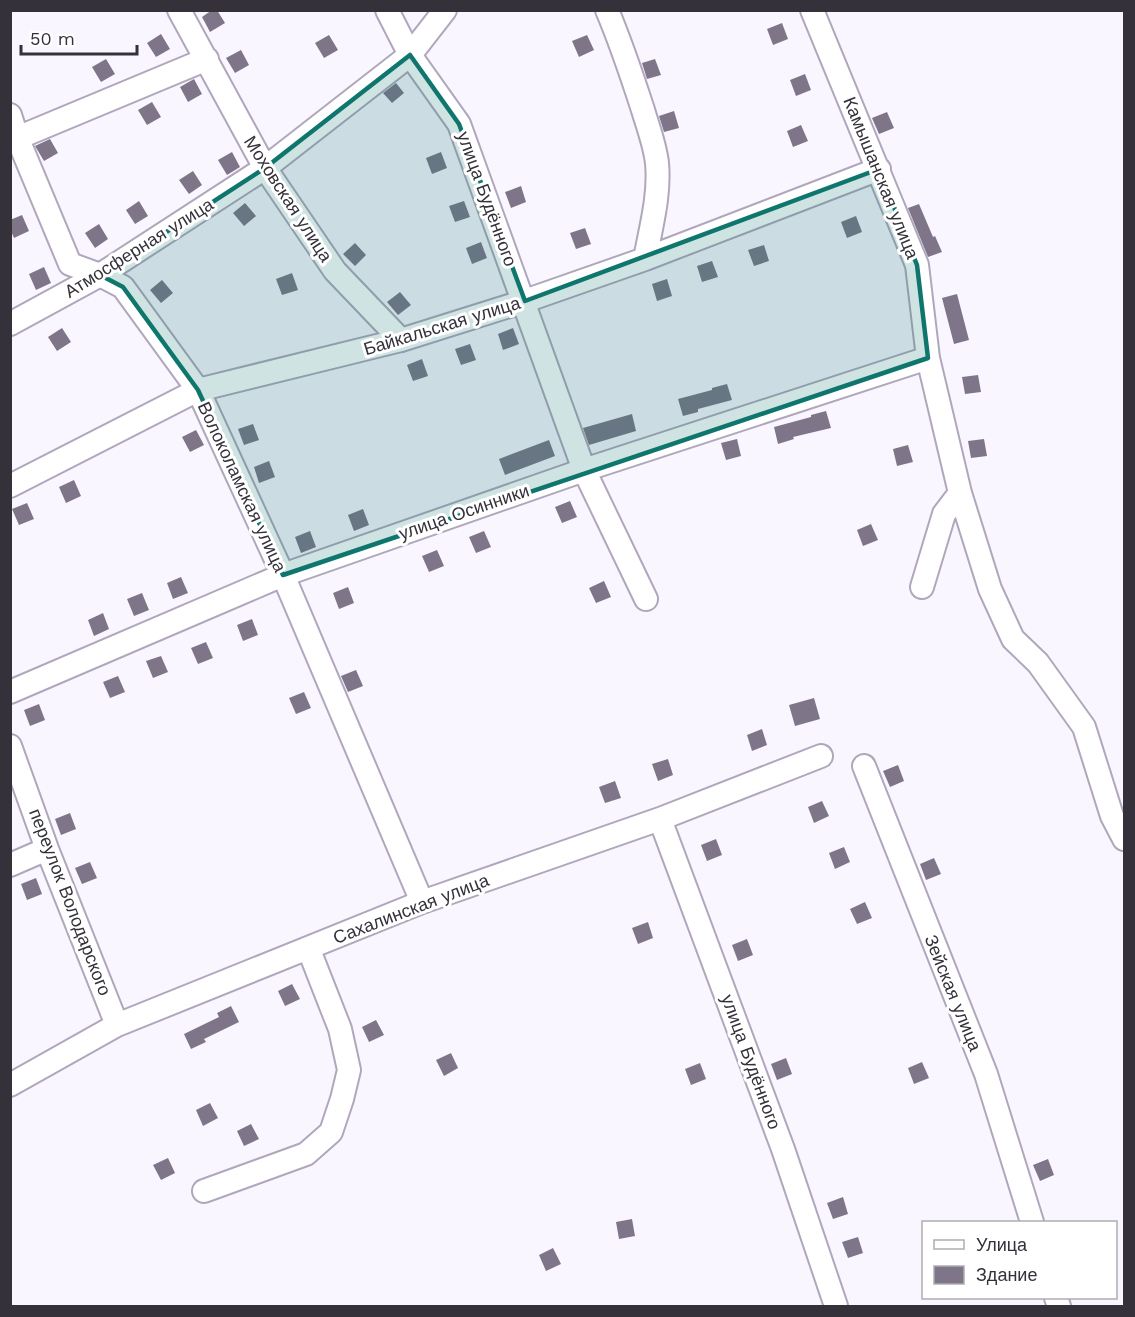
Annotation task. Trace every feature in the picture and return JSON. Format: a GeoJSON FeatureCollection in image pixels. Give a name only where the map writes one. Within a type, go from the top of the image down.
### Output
{"type":"FeatureCollection","features":[{"type":"Feature","properties":{"kind":"street","name":"Моховская улица"},"geometry":{"type":"LineString","coordinates":[[179,10],[265,168],[335,272],[401,340]]}},
{"type":"Feature","properties":{"kind":"street","name":"улица Будённого"},"geometry":{"type":"LineString","coordinates":[[387,10],[410,55],[459,124],[585,470],[646,599]]}},
{"type":"Feature","properties":{"kind":"street","name":"Атмосферная улица"},"geometry":{"type":"LineString","coordinates":[[10,324],[100,275],[265,168],[410,55],[445,10]]}},
{"type":"Feature","properties":{"kind":"street"},"geometry":{"type":"LineString","coordinates":[[607,10],[620,40],[652,140],[657,163],[657,192],[645,259]]}},
{"type":"Feature","properties":{"kind":"street","name":"Камышанская улица"},"geometry":{"type":"LineString","coordinates":[[812,10],[917,265],[928,358],[960,493],[990,589],[1008,632],[1038,663],[1084,727],[1112,816],[1125,839]]}},
{"type":"Feature","properties":{"kind":"street"},"geometry":{"type":"LineString","coordinates":[[14,139],[207,59]]}},
{"type":"Feature","properties":{"kind":"street","name":"Волоколамская улица"},"geometry":{"type":"LineString","coordinates":[[10,115],[14,139],[70,264],[100,275],[123,287],[198,390],[283,575],[422,902]]}},
{"type":"Feature","properties":{"kind":"street","name":"Байкальская улица"},"geometry":{"type":"LineString","coordinates":[[10,486],[198,390],[401,340],[525,302],[879,170]]}},
{"type":"Feature","properties":{"kind":"street","name":"улица Осинники"},"geometry":{"type":"LineString","coordinates":[[10,692],[283,575],[585,470],[928,358]]}},
{"type":"Feature","properties":{"kind":"street"},"geometry":{"type":"LineString","coordinates":[[922,587],[944,514],[960,493]]}},
{"type":"Feature","properties":{"kind":"street","name":"переулок Володарского"},"geometry":{"type":"LineString","coordinates":[[10,746],[47,849],[117,1025]]}},
{"type":"Feature","properties":{"kind":"street","name":"Сахалинская улица"},"geometry":{"type":"LineString","coordinates":[[10,1085],[117,1025],[309,950],[422,902],[660,819],[821,756]]}},
{"type":"Feature","properties":{"kind":"street","name":"Зейская улица"},"geometry":{"type":"LineString","coordinates":[[864,766],[986,1074],[1032,1221]]}},
{"type":"Feature","properties":{"kind":"street","name":"улица Будённого"},"geometry":{"type":"LineString","coordinates":[[660,819],[783,1149],[836,1306]]}},
{"type":"Feature","properties":{"kind":"street"},"geometry":{"type":"LineString","coordinates":[[10,865],[47,849]]}},
{"type":"Feature","properties":{"kind":"street"},"geometry":{"type":"LineString","coordinates":[[204,1191],[306,1154],[331,1132],[349,1070],[340,1029],[309,950]]}},
{"type":"Feature","properties":{"kind":"highlighted area"},"geometry":{"type":"Polygon","coordinates":[[[410,55],[459,124],[525,301],[879,169],[917,265],[928,358],[283,575],[198,390],[123,287],[100,275],[265,168],[410,55]]]}},
{"type":"Feature","properties":{"kind":"building"},"geometry":{"type":"Polygon","coordinates":[[[212,10],[217,10],[225,23],[210,32],[202,17],[212,10]]]}},
{"type":"Feature","properties":{"kind":"building"},"geometry":{"type":"Polygon","coordinates":[[[782,23],[788,39],[773,45],[767,29],[782,23]]]}},
{"type":"Feature","properties":{"kind":"building"},"geometry":{"type":"Polygon","coordinates":[[[161,34],[170,49],[156,57],[147,43],[161,34]]]}},
{"type":"Feature","properties":{"kind":"building"},"geometry":{"type":"Polygon","coordinates":[[[329,35],[338,50],[324,58],[315,43],[329,35]]]}},
{"type":"Feature","properties":{"kind":"building"},"geometry":{"type":"Polygon","coordinates":[[[587,35],[594,50],[579,57],[572,41],[587,35]]]}},
{"type":"Feature","properties":{"kind":"building"},"geometry":{"type":"Polygon","coordinates":[[[241,50],[249,65],[235,73],[226,58],[241,50]]]}},
{"type":"Feature","properties":{"kind":"building"},"geometry":{"type":"Polygon","coordinates":[[[106,59],[115,74],[101,82],[92,67],[106,59]]]}},
{"type":"Feature","properties":{"kind":"building"},"geometry":{"type":"Polygon","coordinates":[[[655,59],[661,75],[647,79],[642,63],[655,59]]]}},
{"type":"Feature","properties":{"kind":"building"},"geometry":{"type":"Polygon","coordinates":[[[805,74],[811,90],[796,96],[790,80],[805,74]]]}},
{"type":"Feature","properties":{"kind":"building"},"geometry":{"type":"Polygon","coordinates":[[[194,79],[202,94],[188,102],[180,87],[194,79]]]}},
{"type":"Feature","properties":{"kind":"building"},"geometry":{"type":"Polygon","coordinates":[[[396,83],[404,93],[392,103],[383,93],[396,83]]]}},
{"type":"Feature","properties":{"kind":"building"},"geometry":{"type":"Polygon","coordinates":[[[152,102],[161,117],[147,125],[138,110],[152,102]]]}},
{"type":"Feature","properties":{"kind":"building"},"geometry":{"type":"Polygon","coordinates":[[[674,111],[679,128],[664,132],[659,116],[674,111]]]}},
{"type":"Feature","properties":{"kind":"building"},"geometry":{"type":"Polygon","coordinates":[[[887,112],[894,128],[879,134],[872,118],[887,112]]]}},
{"type":"Feature","properties":{"kind":"building"},"geometry":{"type":"Polygon","coordinates":[[[801,125],[808,141],[793,147],[787,131],[801,125]]]}},
{"type":"Feature","properties":{"kind":"building"},"geometry":{"type":"Polygon","coordinates":[[[50,139],[58,153],[44,161],[35,146],[50,139]]]}},
{"type":"Feature","properties":{"kind":"building"},"geometry":{"type":"Polygon","coordinates":[[[232,152],[240,167],[227,175],[218,160],[232,152]]]}},
{"type":"Feature","properties":{"kind":"building"},"geometry":{"type":"Polygon","coordinates":[[[441,152],[447,168],[432,174],[426,158],[441,152]]]}},
{"type":"Feature","properties":{"kind":"building"},"geometry":{"type":"Polygon","coordinates":[[[193,171],[202,185],[189,194],[179,180],[193,171]]]}},
{"type":"Feature","properties":{"kind":"building"},"geometry":{"type":"Polygon","coordinates":[[[521,186],[526,202],[511,208],[505,192],[521,186]]]}},
{"type":"Feature","properties":{"kind":"building"},"geometry":{"type":"Polygon","coordinates":[[[139,201],[148,216],[135,224],[126,210],[139,201]]]}},
{"type":"Feature","properties":{"kind":"building"},"geometry":{"type":"Polygon","coordinates":[[[464,201],[470,217],[455,222],[449,206],[464,201]]]}},
{"type":"Feature","properties":{"kind":"building"},"geometry":{"type":"Polygon","coordinates":[[[245,203],[256,216],[244,226],[233,213],[245,203]]]}},
{"type":"Feature","properties":{"kind":"building"},"geometry":{"type":"Polygon","coordinates":[[[919,204],[942,252],[928,257],[908,208],[919,204]]]}},
{"type":"Feature","properties":{"kind":"building"},"geometry":{"type":"Polygon","coordinates":[[[22,215],[29,231],[14,238],[10,229],[10,220],[22,215]]]}},
{"type":"Feature","properties":{"kind":"building"},"geometry":{"type":"Polygon","coordinates":[[[856,216],[862,232],[847,238],[841,222],[856,216]]]}},
{"type":"Feature","properties":{"kind":"building"},"geometry":{"type":"Polygon","coordinates":[[[99,224],[108,239],[95,248],[85,233],[99,224]]]}},
{"type":"Feature","properties":{"kind":"building"},"geometry":{"type":"Polygon","coordinates":[[[585,228],[591,244],[576,249],[570,233],[585,228]]]}},
{"type":"Feature","properties":{"kind":"building"},"geometry":{"type":"Polygon","coordinates":[[[481,242],[487,258],[472,264],[466,248],[481,242]]]}},
{"type":"Feature","properties":{"kind":"building"},"geometry":{"type":"Polygon","coordinates":[[[355,243],[366,255],[355,266],[343,254],[355,243]]]}},
{"type":"Feature","properties":{"kind":"building"},"geometry":{"type":"Polygon","coordinates":[[[764,245],[769,261],[754,266],[748,250],[764,245]]]}},
{"type":"Feature","properties":{"kind":"building"},"geometry":{"type":"Polygon","coordinates":[[[712,261],[718,277],[702,282],[697,266],[712,261]]]}},
{"type":"Feature","properties":{"kind":"building"},"geometry":{"type":"Polygon","coordinates":[[[44,267],[51,283],[36,290],[29,274],[44,267]]]}},
{"type":"Feature","properties":{"kind":"building"},"geometry":{"type":"Polygon","coordinates":[[[292,273],[298,290],[282,295],[276,279],[292,273]]]}},
{"type":"Feature","properties":{"kind":"building"},"geometry":{"type":"Polygon","coordinates":[[[667,279],[672,296],[657,301],[652,284],[667,279]]]}},
{"type":"Feature","properties":{"kind":"building"},"geometry":{"type":"Polygon","coordinates":[[[162,280],[173,293],[161,303],[150,290],[162,280]]]}},
{"type":"Feature","properties":{"kind":"building"},"geometry":{"type":"Polygon","coordinates":[[[400,292],[411,305],[398,315],[387,302],[400,292]]]}},
{"type":"Feature","properties":{"kind":"building"},"geometry":{"type":"Polygon","coordinates":[[[957,294],[969,340],[954,344],[942,298],[957,294]]]}},
{"type":"Feature","properties":{"kind":"building"},"geometry":{"type":"Polygon","coordinates":[[[62,328],[71,342],[57,351],[48,337],[62,328]]]}},
{"type":"Feature","properties":{"kind":"building"},"geometry":{"type":"Polygon","coordinates":[[[513,328],[519,344],[503,350],[498,334],[513,328]]]}},
{"type":"Feature","properties":{"kind":"building"},"geometry":{"type":"Polygon","coordinates":[[[470,344],[476,360],[461,365],[455,349],[470,344]]]}},
{"type":"Feature","properties":{"kind":"building"},"geometry":{"type":"Polygon","coordinates":[[[422,359],[428,376],[413,381],[407,365],[422,359]]]}},
{"type":"Feature","properties":{"kind":"building"},"geometry":{"type":"Polygon","coordinates":[[[978,375],[981,392],[965,394],[962,377],[978,375]]]}},
{"type":"Feature","properties":{"kind":"building"},"geometry":{"type":"Polygon","coordinates":[[[727,384],[732,400],[698,409],[698,412],[683,416],[678,399],[727,384]]]}},
{"type":"Feature","properties":{"kind":"building"},"geometry":{"type":"Polygon","coordinates":[[[826,411],[831,428],[793,437],[794,439],[778,444],[774,427],[826,411]]]}},
{"type":"Feature","properties":{"kind":"building"},"geometry":{"type":"Polygon","coordinates":[[[632,414],[636,431],[589,445],[583,428],[632,414]]]}},
{"type":"Feature","properties":{"kind":"building"},"geometry":{"type":"Polygon","coordinates":[[[253,424],[259,440],[244,445],[238,429],[253,424]]]}},
{"type":"Feature","properties":{"kind":"building"},"geometry":{"type":"Polygon","coordinates":[[[196,430],[204,445],[190,452],[182,437],[196,430]]]}},
{"type":"Feature","properties":{"kind":"building"},"geometry":{"type":"Polygon","coordinates":[[[737,439],[741,456],[726,460],[721,443],[737,439]]]}},
{"type":"Feature","properties":{"kind":"building"},"geometry":{"type":"Polygon","coordinates":[[[984,439],[987,456],[971,458],[968,441],[984,439]]]}},
{"type":"Feature","properties":{"kind":"building"},"geometry":{"type":"Polygon","coordinates":[[[549,440],[555,456],[505,475],[499,459],[549,440]]]}},
{"type":"Feature","properties":{"kind":"building"},"geometry":{"type":"Polygon","coordinates":[[[908,445],[913,462],[897,466],[893,449],[908,445]]]}},
{"type":"Feature","properties":{"kind":"building"},"geometry":{"type":"Polygon","coordinates":[[[269,461],[275,477],[259,483],[254,467],[269,461]]]}},
{"type":"Feature","properties":{"kind":"building"},"geometry":{"type":"Polygon","coordinates":[[[74,480],[81,496],[66,503],[59,487],[74,480]]]}},
{"type":"Feature","properties":{"kind":"building"},"geometry":{"type":"Polygon","coordinates":[[[570,501],[577,517],[562,523],[555,507],[570,501]]]}},
{"type":"Feature","properties":{"kind":"building"},"geometry":{"type":"Polygon","coordinates":[[[27,503],[34,519],[19,525],[12,509],[27,503]]]}},
{"type":"Feature","properties":{"kind":"building"},"geometry":{"type":"Polygon","coordinates":[[[363,509],[369,525],[354,531],[348,515],[363,509]]]}},
{"type":"Feature","properties":{"kind":"building"},"geometry":{"type":"Polygon","coordinates":[[[871,524],[878,540],[863,546],[857,530],[871,524]]]}},
{"type":"Feature","properties":{"kind":"building"},"geometry":{"type":"Polygon","coordinates":[[[310,531],[316,547],[301,553],[295,537],[310,531]]]}},
{"type":"Feature","properties":{"kind":"building"},"geometry":{"type":"Polygon","coordinates":[[[484,531],[491,547],[476,553],[469,537],[484,531]]]}},
{"type":"Feature","properties":{"kind":"building"},"geometry":{"type":"Polygon","coordinates":[[[437,550],[444,566],[429,572],[422,556],[437,550]]]}},
{"type":"Feature","properties":{"kind":"building"},"geometry":{"type":"Polygon","coordinates":[[[181,577],[188,593],[173,599],[167,583],[181,577]]]}},
{"type":"Feature","properties":{"kind":"building"},"geometry":{"type":"Polygon","coordinates":[[[604,581],[611,597],[596,603],[589,588],[604,581]]]}},
{"type":"Feature","properties":{"kind":"building"},"geometry":{"type":"Polygon","coordinates":[[[348,587],[354,603],[339,609],[333,593],[348,587]]]}},
{"type":"Feature","properties":{"kind":"building"},"geometry":{"type":"Polygon","coordinates":[[[142,593],[149,610],[134,616],[127,599],[142,593]]]}},
{"type":"Feature","properties":{"kind":"building"},"geometry":{"type":"Polygon","coordinates":[[[103,613],[109,629],[94,636],[88,620],[103,613]]]}},
{"type":"Feature","properties":{"kind":"building"},"geometry":{"type":"Polygon","coordinates":[[[252,619],[258,635],[243,641],[237,625],[252,619]]]}},
{"type":"Feature","properties":{"kind":"building"},"geometry":{"type":"Polygon","coordinates":[[[206,642],[213,658],[198,664],[191,648],[206,642]]]}},
{"type":"Feature","properties":{"kind":"building"},"geometry":{"type":"Polygon","coordinates":[[[161,656],[168,672],[153,678],[146,661],[161,656]]]}},
{"type":"Feature","properties":{"kind":"building"},"geometry":{"type":"Polygon","coordinates":[[[356,670],[363,686],[348,692],[341,676],[356,670]]]}},
{"type":"Feature","properties":{"kind":"building"},"geometry":{"type":"Polygon","coordinates":[[[118,676],[125,692],[110,698],[103,682],[118,676]]]}},
{"type":"Feature","properties":{"kind":"building"},"geometry":{"type":"Polygon","coordinates":[[[304,692],[311,708],[296,714],[289,698],[304,692]]]}},
{"type":"Feature","properties":{"kind":"building"},"geometry":{"type":"Polygon","coordinates":[[[814,698],[820,719],[795,726],[789,705],[814,698]]]}},
{"type":"Feature","properties":{"kind":"building"},"geometry":{"type":"Polygon","coordinates":[[[39,704],[45,720],[30,726],[24,710],[39,704]]]}},
{"type":"Feature","properties":{"kind":"building"},"geometry":{"type":"Polygon","coordinates":[[[762,729],[767,745],[752,751],[747,735],[762,729]]]}},
{"type":"Feature","properties":{"kind":"building"},"geometry":{"type":"Polygon","coordinates":[[[668,759],[673,775],[658,781],[652,764],[668,759]]]}},
{"type":"Feature","properties":{"kind":"building"},"geometry":{"type":"Polygon","coordinates":[[[898,765],[904,781],[890,787],[883,771],[898,765]]]}},
{"type":"Feature","properties":{"kind":"building"},"geometry":{"type":"Polygon","coordinates":[[[615,781],[621,798],[605,803],[599,787],[615,781]]]}},
{"type":"Feature","properties":{"kind":"building"},"geometry":{"type":"Polygon","coordinates":[[[822,801],[829,816],[814,823],[808,807],[822,801]]]}},
{"type":"Feature","properties":{"kind":"building"},"geometry":{"type":"Polygon","coordinates":[[[70,813],[76,829],[61,835],[55,819],[70,813]]]}},
{"type":"Feature","properties":{"kind":"building"},"geometry":{"type":"Polygon","coordinates":[[[716,839],[722,855],[707,861],[701,845],[716,839]]]}},
{"type":"Feature","properties":{"kind":"building"},"geometry":{"type":"Polygon","coordinates":[[[844,847],[850,862],[835,869],[829,853],[844,847]]]}},
{"type":"Feature","properties":{"kind":"building"},"geometry":{"type":"Polygon","coordinates":[[[934,858],[941,874],[926,880],[920,864],[934,858]]]}},
{"type":"Feature","properties":{"kind":"building"},"geometry":{"type":"Polygon","coordinates":[[[90,862],[97,878],[82,884],[75,868],[90,862]]]}},
{"type":"Feature","properties":{"kind":"building"},"geometry":{"type":"Polygon","coordinates":[[[36,878],[42,894],[27,900],[21,884],[36,878]]]}},
{"type":"Feature","properties":{"kind":"building"},"geometry":{"type":"Polygon","coordinates":[[[865,902],[872,918],[857,924],[850,909],[865,902]]]}},
{"type":"Feature","properties":{"kind":"building"},"geometry":{"type":"Polygon","coordinates":[[[648,922],[653,938],[638,944],[632,928],[648,922]]]}},
{"type":"Feature","properties":{"kind":"building"},"geometry":{"type":"Polygon","coordinates":[[[747,939],[753,955],[738,961],[732,945],[747,939]]]}},
{"type":"Feature","properties":{"kind":"building"},"geometry":{"type":"Polygon","coordinates":[[[292,984],[300,999],[285,1006],[278,991],[292,984]]]}},
{"type":"Feature","properties":{"kind":"building"},"geometry":{"type":"Polygon","coordinates":[[[231,1006],[239,1022],[204,1039],[206,1042],[191,1049],[184,1034],[219,1017],[217,1013],[231,1006]]]}},
{"type":"Feature","properties":{"kind":"building"},"geometry":{"type":"Polygon","coordinates":[[[376,1020],[384,1035],[369,1042],[362,1027],[376,1020]]]}},
{"type":"Feature","properties":{"kind":"building"},"geometry":{"type":"Polygon","coordinates":[[[451,1053],[458,1068],[444,1076],[436,1060],[451,1053]]]}},
{"type":"Feature","properties":{"kind":"building"},"geometry":{"type":"Polygon","coordinates":[[[786,1058],[792,1074],[777,1080],[771,1064],[786,1058]]]}},
{"type":"Feature","properties":{"kind":"building"},"geometry":{"type":"Polygon","coordinates":[[[922,1062],[929,1078],[914,1084],[908,1068],[922,1062]]]}},
{"type":"Feature","properties":{"kind":"building"},"geometry":{"type":"Polygon","coordinates":[[[700,1063],[706,1079],[691,1085],[685,1069],[700,1063]]]}},
{"type":"Feature","properties":{"kind":"building"},"geometry":{"type":"Polygon","coordinates":[[[210,1103],[218,1118],[203,1126],[196,1110],[210,1103]]]}},
{"type":"Feature","properties":{"kind":"building"},"geometry":{"type":"Polygon","coordinates":[[[251,1124],[259,1139],[244,1146],[237,1131],[251,1124]]]}},
{"type":"Feature","properties":{"kind":"building"},"geometry":{"type":"Polygon","coordinates":[[[168,1158],[175,1173],[161,1180],[153,1165],[168,1158]]]}},
{"type":"Feature","properties":{"kind":"building"},"geometry":{"type":"Polygon","coordinates":[[[1048,1159],[1054,1175],[1040,1181],[1033,1165],[1048,1159]]]}},
{"type":"Feature","properties":{"kind":"building"},"geometry":{"type":"Polygon","coordinates":[[[843,1197],[848,1214],[833,1219],[827,1203],[843,1197]]]}},
{"type":"Feature","properties":{"kind":"building"},"geometry":{"type":"Polygon","coordinates":[[[632,1219],[635,1236],[619,1239],[616,1222],[632,1219]]]}},
{"type":"Feature","properties":{"kind":"building"},"geometry":{"type":"Polygon","coordinates":[[[858,1237],[863,1253],[848,1258],[842,1242],[858,1237]]]}},
{"type":"Feature","properties":{"kind":"building"},"geometry":{"type":"Polygon","coordinates":[[[553,1248],[561,1264],[546,1271],[539,1255],[553,1248]]]}}]}
